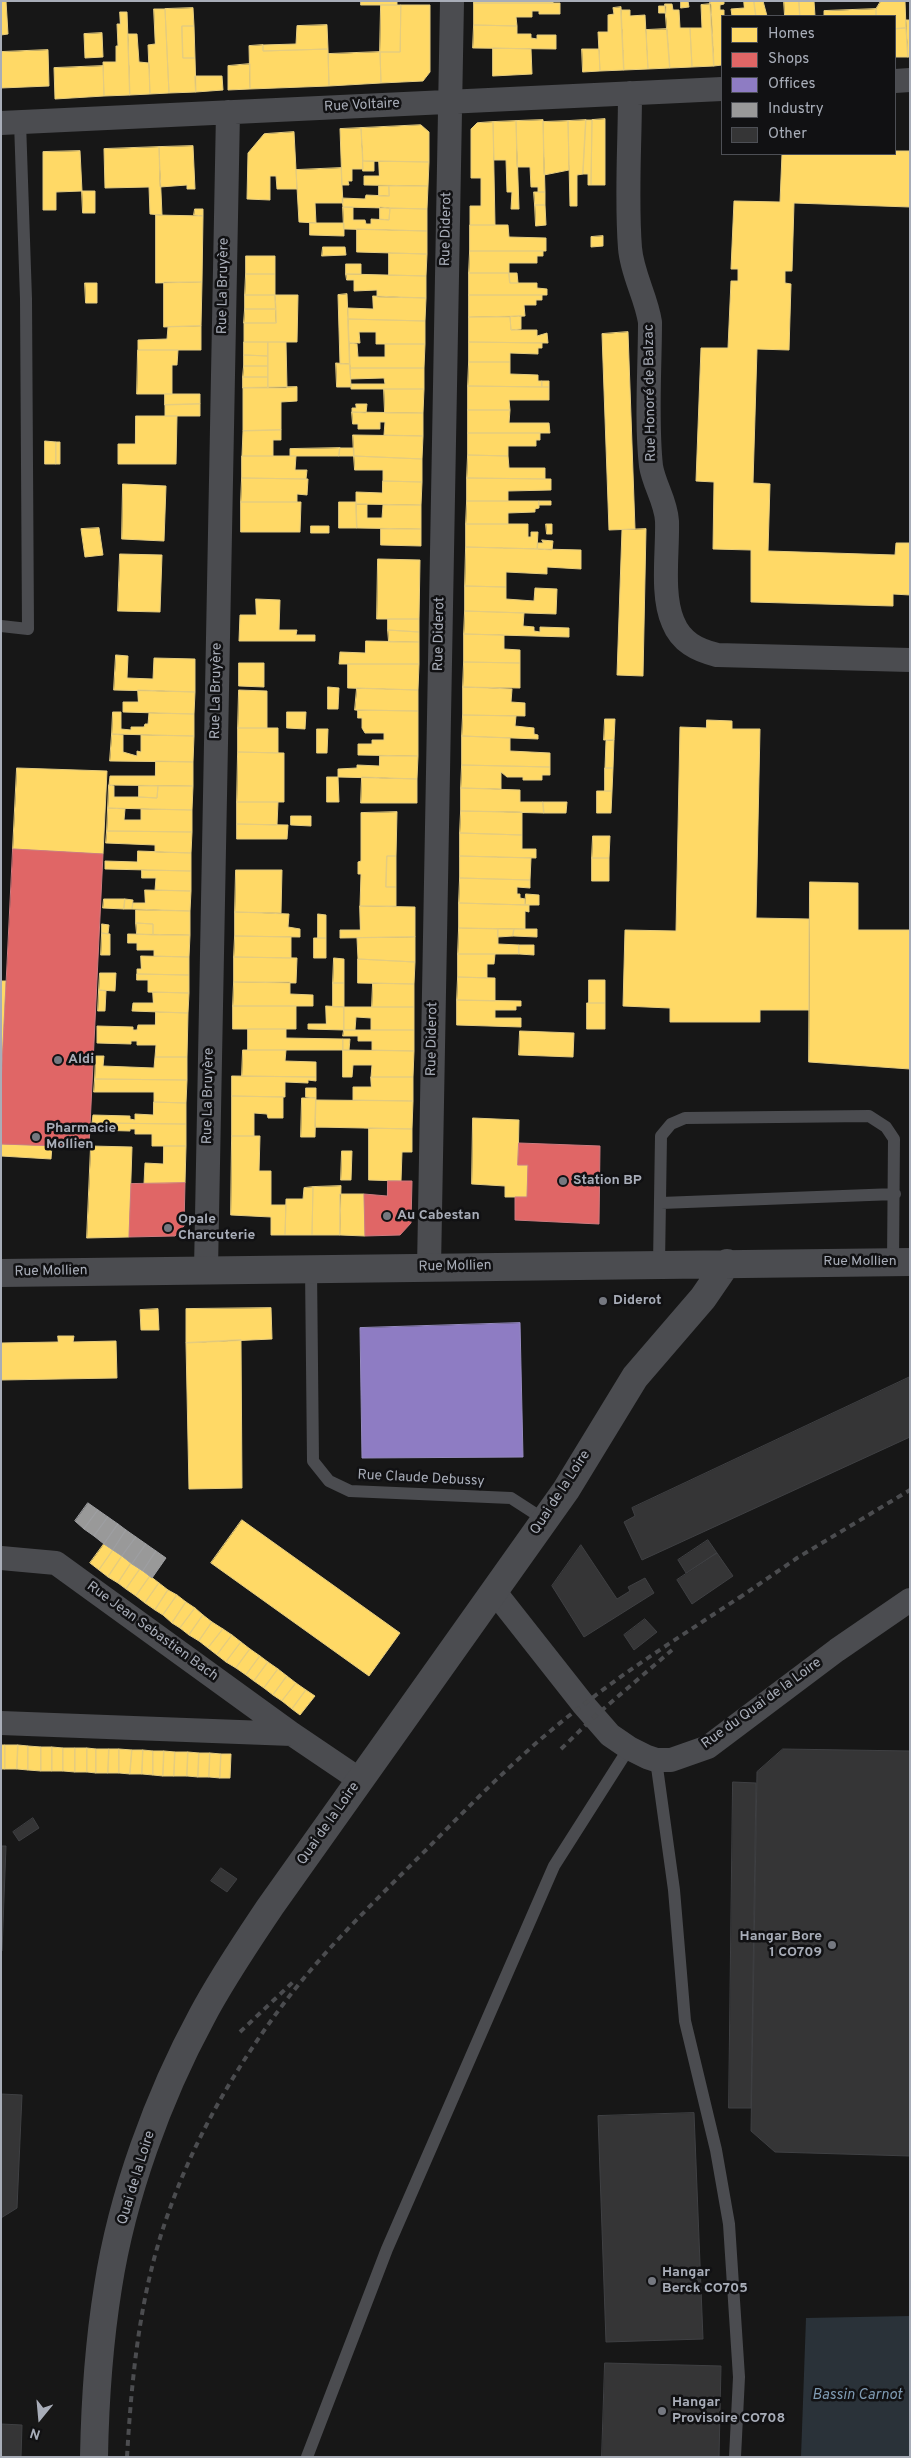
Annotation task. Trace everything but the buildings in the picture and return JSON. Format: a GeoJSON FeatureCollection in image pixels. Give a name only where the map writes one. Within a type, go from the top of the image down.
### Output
{"type":"FeatureCollection","features":[{"type":"Feature","properties":{"kind":"street","name":"Rue Diderot"},"geometry":{"type":"LineString","coordinates":[[429,1267],[452,1]]}},
{"type":"Feature","properties":{"kind":"street"},"geometry":{"type":"LineString","coordinates":[[896,81],[910,80]]}},
{"type":"Feature","properties":{"kind":"street","name":"Rue Voltaire"},"geometry":{"type":"LineString","coordinates":[[11,123],[721,89]]}},
{"type":"Feature","properties":{"kind":"street","name":"Rue Honoré de Balzac"},"geometry":{"type":"LineString","coordinates":[[630,93],[630,248],[636,276],[648,307],[650,322],[651,457],[655,480],[665,506],[668,603],[674,624],[680,634],[692,646],[717,655],[910,660]]}},
{"type":"Feature","properties":{"kind":"street","name":"Rue La Bruyère"},"geometry":{"type":"LineString","coordinates":[[206,1269],[228,112]]}},
{"type":"Feature","properties":{"kind":"street","name":"Rue Mollien"},"geometry":{"type":"LineString","coordinates":[[1,1273],[902,1262]]}},
{"type":"Feature","properties":{"kind":"street","name":"Quai de la Loire"},"geometry":{"type":"LineString","coordinates":[[94,2457],[97,2384],[108,2285],[127,2205],[148,2138],[176,2070],[201,2017],[229,1968],[566,1490],[635,1377],[703,1298],[727,1263]]}},
{"type":"Feature","properties":{"kind":"street","name":"Rue Jean Sebastien Bach"},"geometry":{"type":"LineString","coordinates":[[1,1558],[56,1563],[292,1734],[360,1780]]}},
{"type":"Feature","properties":{"kind":"street"},"geometry":{"type":"LineString","coordinates":[[494,1591],[583,1704],[610,1735],[629,1748],[656,1760]]}},
{"type":"Feature","properties":{"kind":"street","name":"Rue du Quai de la Loire"},"geometry":{"type":"LineString","coordinates":[[656,1760],[671,1760],[708,1747],[837,1650],[910,1600]]}},
{"type":"Feature","properties":{"kind":"street"},"geometry":{"type":"LineString","coordinates":[[1,1723],[292,1734]]}},
{"type":"Feature","properties":{"kind":"lane"},"geometry":{"type":"LineString","coordinates":[[1,626],[28,629],[26,299],[11,123]]}},
{"type":"Feature","properties":{"kind":"lane"},"geometry":{"type":"LineString","coordinates":[[659,1264],[661,1136],[671,1124],[685,1118],[869,1116],[886,1127],[894,1138],[895,1194],[902,1262]]}},
{"type":"Feature","properties":{"kind":"lane"},"geometry":{"type":"LineString","coordinates":[[661,1203],[895,1194]]}},
{"type":"Feature","properties":{"kind":"lane","name":"Rue Claude Debussy"},"geometry":{"type":"LineString","coordinates":[[311,1268],[313,1461],[330,1481],[350,1490],[511,1498],[545,1520]]}},
{"type":"Feature","properties":{"kind":"lane"},"geometry":{"type":"LineString","coordinates":[[307,2457],[387,2249],[554,1866],[629,1748]]}},
{"type":"Feature","properties":{"kind":"lane"},"geometry":{"type":"LineString","coordinates":[[656,1760],[674,1890],[685,2021],[716,2150],[729,2224],[738,2377],[736,2457]]}},
{"type":"Feature","properties":{"kind":"water","name":"Bassin Carnot"},"geometry":{"type":"Polygon","coordinates":[[[910,2316],[910,2457],[801,2457],[806,2318],[910,2316]]]}},
{"type":"Feature","properties":{"kind":"railway"},"geometry":{"type":"LineString","coordinates":[[739,1598],[797,1558],[910,1490]]}},
{"type":"Feature","properties":{"kind":"railway"},"geometry":{"type":"LineString","coordinates":[[127,2457],[139,2332],[144,2302],[159,2241],[180,2182],[206,2125],[237,2071],[272,2019],[323,1956],[357,1919],[465,1810],[522,1756],[562,1721],[602,1690],[743,1595]]}},
{"type":"Feature","properties":{"kind":"railway"},"geometry":{"type":"LineString","coordinates":[[561,1749],[594,1717],[672,1650]]}},
{"type":"Feature","properties":{"kind":"railway"},"geometry":{"type":"LineString","coordinates":[[240,2032],[293,1982]]}},
{"type":"Feature","properties":{"kind":"place","name":"Aldi"},"geometry":{"type":"Point","coordinates":[58,1060]}},
{"type":"Feature","properties":{"kind":"place","name":"Pharmacie Mollien"},"geometry":{"type":"Point","coordinates":[36,1137]}},
{"type":"Feature","properties":{"kind":"place","name":"Station BP"},"geometry":{"type":"Point","coordinates":[563,1181]}},
{"type":"Feature","properties":{"kind":"place","name":"Au Cabestan"},"geometry":{"type":"Point","coordinates":[387,1216]}},
{"type":"Feature","properties":{"kind":"place","name":"Opale Charcuterie"},"geometry":{"type":"Point","coordinates":[168,1228]}},
{"type":"Feature","properties":{"kind":"place","name":"Diderot"},"geometry":{"type":"Point","coordinates":[603,1301]}},
{"type":"Feature","properties":{"kind":"place","name":"Hangar Bore 1 CO709"},"geometry":{"type":"Point","coordinates":[832,1945]}},
{"type":"Feature","properties":{"kind":"place","name":"Hangar Berck CO705"},"geometry":{"type":"Point","coordinates":[652,2281]}},
{"type":"Feature","properties":{"kind":"place","name":"Hangar Provisoire CO708"},"geometry":{"type":"Point","coordinates":[662,2411]}}]}
